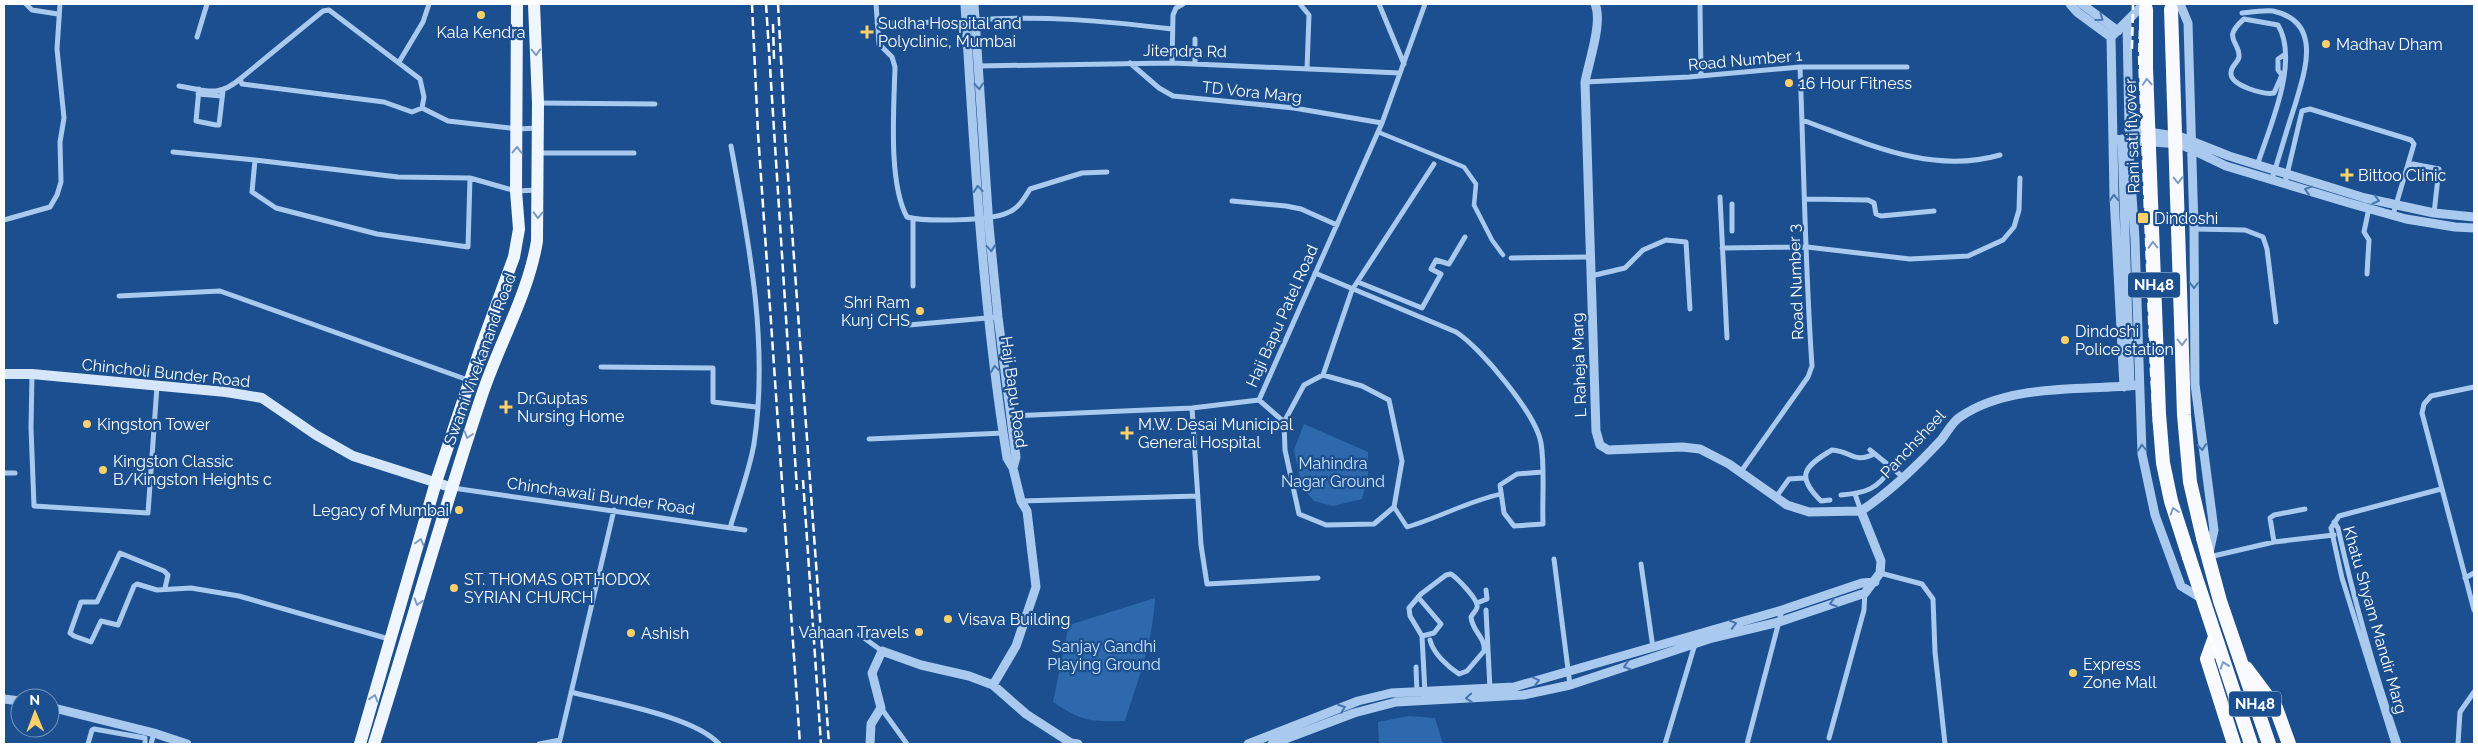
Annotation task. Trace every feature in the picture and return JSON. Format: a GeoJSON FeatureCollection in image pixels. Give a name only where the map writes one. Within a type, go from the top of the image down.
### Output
{"type":"FeatureCollection","features":[{"type":"Feature","properties":{"kind":"highway","name":"NH48"},"geometry":{"type":"LineString","coordinates":[[2174,5],[2184,415],[2190,482],[2220,602],[2270,744]]}},
{"type":"Feature","properties":{"kind":"highway","name":"Rani sati flyover"},"geometry":{"type":"LineString","coordinates":[[2146,6],[2146,68],[2159,414],[2163,463],[2171,501],[2204,601]]}},
{"type":"Feature","properties":{"kind":"highway","name":"NH48"},"geometry":{"type":"LineString","coordinates":[[2204,601],[2251,744]]}},
{"type":"Feature","properties":{"kind":"highway"},"geometry":{"type":"LineString","coordinates":[[2215,637],[2207,659],[2234,744]]}},
{"type":"Feature","properties":{"kind":"highway"},"geometry":{"type":"LineString","coordinates":[[2241,663],[2254,676],[2276,708],[2289,744]]}},
{"type":"Feature","properties":{"kind":"main road","name":"Swami Vivekanand Road"},"geometry":{"type":"LineString","coordinates":[[360,744],[392,640],[436,482],[514,257],[519,230],[516,191],[518,4]]}},
{"type":"Feature","properties":{"kind":"main road","name":"Swami Vivekanand Road"},"geometry":{"type":"LineString","coordinates":[[374,744],[460,460],[488,375],[527,280],[535,254],[538,190],[538,103],[534,4]]}},
{"type":"Feature","properties":{"kind":"main road","name":"Chincholi Bunder Road"},"geometry":{"type":"LineString","coordinates":[[4,374],[32,374],[226,392],[262,398],[316,435],[353,456],[453,488]]}},
{"type":"Feature","properties":{"kind":"street"},"geometry":{"type":"LineString","coordinates":[[26,4],[32,10],[58,14]]}},
{"type":"Feature","properties":{"kind":"street"},"geometry":{"type":"LineString","coordinates":[[4,220],[50,207],[57,195],[61,182],[60,142],[64,118],[58,49],[58,14],[60,4]]}},
{"type":"Feature","properties":{"kind":"street"},"geometry":{"type":"LineString","coordinates":[[197,37],[207,4]]}},
{"type":"Feature","properties":{"kind":"street"},"geometry":{"type":"LineString","coordinates":[[399,62],[423,22],[429,4]]}},
{"type":"Feature","properties":{"kind":"street"},"geometry":{"type":"LineString","coordinates":[[876,4],[879,44],[892,58],[894,67],[893,140],[896,188],[901,208],[906,217],[944,220],[1006,214],[1022,204],[1030,189],[1082,173],[1107,172]]}},
{"type":"Feature","properties":{"kind":"street","name":"Haji Bapu Road"},"geometry":{"type":"LineString","coordinates":[[966,4],[971,24]]}},
{"type":"Feature","properties":{"kind":"street","name":"Haji Bapu Road"},"geometry":{"type":"LineString","coordinates":[[974,4],[971,24],[973,66],[993,318],[992,351],[1006,416],[1004,434],[1010,450]]}},
{"type":"Feature","properties":{"kind":"street"},"geometry":{"type":"LineString","coordinates":[[1172,63],[1172,29],[1176,8],[1183,4]]}},
{"type":"Feature","properties":{"kind":"street"},"geometry":{"type":"LineString","coordinates":[[1300,4],[1309,15],[1307,69]]}},
{"type":"Feature","properties":{"kind":"street"},"geometry":{"type":"LineString","coordinates":[[1379,4],[1404,64]]}},
{"type":"Feature","properties":{"kind":"street","name":"Haji Bapu Patel Road"},"geometry":{"type":"LineString","coordinates":[[1006,416],[1192,408],[1259,400],[1382,123],[1425,4]]}},
{"type":"Feature","properties":{"kind":"street","name":"L Raheja Marg"},"geometry":{"type":"LineString","coordinates":[[1595,4],[1597,9],[1596,26],[1585,82],[1596,431],[1600,445],[1608,450],[1682,447],[1700,449],[1729,464],[1787,505],[1809,512],[1862,511]]}},
{"type":"Feature","properties":{"kind":"street"},"geometry":{"type":"LineString","coordinates":[[1700,4],[1701,76]]}},
{"type":"Feature","properties":{"kind":"street"},"geometry":{"type":"LineString","coordinates":[[2070,4],[2077,12],[2115,34]]}},
{"type":"Feature","properties":{"kind":"street"},"geometry":{"type":"LineString","coordinates":[[2082,4],[2115,34],[2131,386],[2154,515],[2181,586],[2204,601]]}},
{"type":"Feature","properties":{"kind":"street"},"geometry":{"type":"LineString","coordinates":[[2174,5],[2188,23],[2194,229],[2195,384],[2214,530],[2208,553],[2339,534]]}},
{"type":"Feature","properties":{"kind":"street"},"geometry":{"type":"LineString","coordinates":[[2115,34],[2146,6]]}},
{"type":"Feature","properties":{"kind":"street"},"geometry":{"type":"LineString","coordinates":[[198,91],[196,121],[219,124],[223,93],[323,11],[329,10],[420,79],[424,97],[422,108]]}},
{"type":"Feature","properties":{"kind":"street"},"geometry":{"type":"LineString","coordinates":[[2242,13],[2272,11],[2292,20],[2302,29],[2307,46],[2306,70],[2273,174]]}},
{"type":"Feature","properties":{"kind":"street"},"geometry":{"type":"LineString","coordinates":[[877,23],[971,24],[1006,18],[1083,19],[1172,29]]}},
{"type":"Feature","properties":{"kind":"street"},"geometry":{"type":"LineString","coordinates":[[2256,169],[2283,86],[2286,64],[2283,38],[2278,25],[2244,19],[2232,37],[2232,42],[2239,52],[2239,60],[2231,70],[2231,76],[2241,86],[2271,94],[2282,80],[2277,64],[2278,59],[2284,55]]}},
{"type":"Feature","properties":{"kind":"street"},"geometry":{"type":"LineString","coordinates":[[2127,24],[2129,129],[2229,156],[2256,169],[2337,194],[2369,208],[2395,216],[2441,225],[2474,228]]}},
{"type":"Feature","properties":{"kind":"street"},"geometry":{"type":"LineString","coordinates":[[1194,64],[1195,39]]}},
{"type":"Feature","properties":{"kind":"street","name":"Jitendra Rd"},"geometry":{"type":"LineString","coordinates":[[973,66],[1130,62],[1400,73]]}},
{"type":"Feature","properties":{"kind":"street","name":"TD Vora Marg"},"geometry":{"type":"LineString","coordinates":[[1130,62],[1159,88],[1173,96],[1294,108],[1382,123]]}},
{"type":"Feature","properties":{"kind":"street","name":"Road Number 1"},"geometry":{"type":"LineString","coordinates":[[1585,82],[1701,76],[1800,67],[1907,67]]}},
{"type":"Feature","properties":{"kind":"street","name":"Road Number 3"},"geometry":{"type":"LineString","coordinates":[[1740,473],[1808,377],[1812,366],[1806,281],[1807,246],[1800,67]]}},
{"type":"Feature","properties":{"kind":"street"},"geometry":{"type":"LineString","coordinates":[[240,79],[242,84],[384,102],[412,112],[422,108],[448,121],[518,129],[537,128]]}},
{"type":"Feature","properties":{"kind":"street"},"geometry":{"type":"LineString","coordinates":[[178,86],[198,91],[223,93]]}},
{"type":"Feature","properties":{"kind":"street"},"geometry":{"type":"LineString","coordinates":[[538,103],[655,104]]}},
{"type":"Feature","properties":{"kind":"street"},"geometry":{"type":"LineString","coordinates":[[2287,178],[2302,111],[2310,109],[2411,140],[2414,144],[2395,216]]}},
{"type":"Feature","properties":{"kind":"street"},"geometry":{"type":"LineString","coordinates":[[1802,120],[1894,153],[1933,161],[1958,163],[1979,161],[2000,155]]}},
{"type":"Feature","properties":{"kind":"street"},"geometry":{"type":"LineString","coordinates":[[1378,132],[1464,167],[1476,184],[1474,205],[1492,240],[1503,255]]}},
{"type":"Feature","properties":{"kind":"street"},"geometry":{"type":"LineString","coordinates":[[2121,139],[2191,145],[2226,166],[2256,169]]}},
{"type":"Feature","properties":{"kind":"street"},"geometry":{"type":"LineString","coordinates":[[2121,139],[2135,239],[2131,386]]}},
{"type":"Feature","properties":{"kind":"street"},"geometry":{"type":"LineString","coordinates":[[730,528],[754,445],[759,358],[749,243],[731,146]]}},
{"type":"Feature","properties":{"kind":"street"},"geometry":{"type":"LineString","coordinates":[[173,152],[398,177],[470,178],[516,191],[538,190]]}},
{"type":"Feature","properties":{"kind":"street"},"geometry":{"type":"LineString","coordinates":[[537,153],[634,153]]}},
{"type":"Feature","properties":{"kind":"street"},"geometry":{"type":"LineString","coordinates":[[255,160],[252,192],[276,208],[377,234],[468,247],[470,178]]}},
{"type":"Feature","properties":{"kind":"street"},"geometry":{"type":"LineString","coordinates":[[1323,375],[1362,386],[1389,400],[1402,460],[1394,507],[1374,524],[1326,525],[1300,514],[1285,450],[1284,422],[1304,385],[1323,375],[1352,290],[1434,164]]}},
{"type":"Feature","properties":{"kind":"street"},"geometry":{"type":"LineString","coordinates":[[2397,206],[2410,166],[2413,164],[2440,169],[2439,214],[2441,225]]}},
{"type":"Feature","properties":{"kind":"street"},"geometry":{"type":"LineString","coordinates":[[1722,248],[1807,246],[1910,259],[1968,256],[2003,240],[2014,227],[2019,210],[2020,178]]}},
{"type":"Feature","properties":{"kind":"street"},"geometry":{"type":"LineString","coordinates":[[2337,194],[2439,214],[2474,217]]}},
{"type":"Feature","properties":{"kind":"street"},"geometry":{"type":"LineString","coordinates":[[1720,198],[1727,338]]}},
{"type":"Feature","properties":{"kind":"street"},"geometry":{"type":"LineString","coordinates":[[1805,199],[1868,200],[1874,203],[1876,214],[1881,216],[1934,211]]}},
{"type":"Feature","properties":{"kind":"street"},"geometry":{"type":"LineString","coordinates":[[1232,201],[1301,209],[1337,225]]}},
{"type":"Feature","properties":{"kind":"street"},"geometry":{"type":"LineString","coordinates":[[1732,204],[1732,231]]}},
{"type":"Feature","properties":{"kind":"street"},"geometry":{"type":"LineString","coordinates":[[2367,274],[2369,240],[2364,232],[2369,208]]}},
{"type":"Feature","properties":{"kind":"street"},"geometry":{"type":"LineString","coordinates":[[1721,216],[1732,216]]}},
{"type":"Feature","properties":{"kind":"street"},"geometry":{"type":"LineString","coordinates":[[913,219],[913,286]]}},
{"type":"Feature","properties":{"kind":"street"},"geometry":{"type":"LineString","coordinates":[[2194,229],[2245,230],[2263,237],[2267,249],[2276,322]]}},
{"type":"Feature","properties":{"kind":"street"},"geometry":{"type":"LineString","coordinates":[[1358,282],[1422,308],[1441,274],[1431,269],[1436,260],[1449,264],[1465,237]]}},
{"type":"Feature","properties":{"kind":"street"},"geometry":{"type":"LineString","coordinates":[[1591,276],[1625,268],[1643,250],[1666,240],[1686,242],[1690,309]]}},
{"type":"Feature","properties":{"kind":"street"},"geometry":{"type":"LineString","coordinates":[[1511,258],[1590,257]]}},
{"type":"Feature","properties":{"kind":"street"},"geometry":{"type":"LineString","coordinates":[[1315,273],[1456,332],[1469,340],[1518,399],[1541,442],[1542,472],[1543,524],[1514,526],[1504,513],[1500,485],[1517,474],[1542,472]]}},
{"type":"Feature","properties":{"kind":"street"},"geometry":{"type":"LineString","coordinates":[[120,296],[220,291],[470,381]]}},
{"type":"Feature","properties":{"kind":"street"},"geometry":{"type":"LineString","coordinates":[[909,324],[993,318]]}},
{"type":"Feature","properties":{"kind":"street","name":"Haji Bapu Road"},"geometry":{"type":"LineString","coordinates":[[993,318],[1002,350],[1010,450],[1021,502],[1027,511],[1036,587],[1016,646],[994,685]]}},
{"type":"Feature","properties":{"kind":"street"},"geometry":{"type":"LineString","coordinates":[[992,351],[1002,350]]}},
{"type":"Feature","properties":{"kind":"street"},"geometry":{"type":"LineString","coordinates":[[601,368],[713,368],[713,402],[756,407]]}},
{"type":"Feature","properties":{"kind":"street"},"geometry":{"type":"LineString","coordinates":[[32,374],[31,428],[34,506],[148,513],[158,386]]}},
{"type":"Feature","properties":{"kind":"street","name":"Panchsheel"},"geometry":{"type":"LineString","coordinates":[[1862,511],[1886,494],[1903,478],[1941,440],[1959,417],[1976,408],[2033,391],[2131,386]]}},
{"type":"Feature","properties":{"kind":"street"},"geometry":{"type":"LineString","coordinates":[[2474,387],[2431,396],[2424,404],[2422,413],[2474,610]]}},
{"type":"Feature","properties":{"kind":"street"},"geometry":{"type":"LineString","coordinates":[[1259,400],[1284,422]]}},
{"type":"Feature","properties":{"kind":"street"},"geometry":{"type":"LineString","coordinates":[[1192,408],[1201,545],[1207,584],[1318,578]]}},
{"type":"Feature","properties":{"kind":"street"},"geometry":{"type":"LineString","coordinates":[[869,438],[1004,434]]}},
{"type":"Feature","properties":{"kind":"street"},"geometry":{"type":"LineString","coordinates":[[1830,500],[1821,501],[1806,486],[1804,478],[1807,470],[1832,450],[1841,451],[1855,459],[1866,458],[1872,452],[1903,478]]}},
{"type":"Feature","properties":{"kind":"street"},"geometry":{"type":"LineString","coordinates":[[1841,495],[1869,491],[1883,481],[1891,468]]}},
{"type":"Feature","properties":{"kind":"street"},"geometry":{"type":"LineString","coordinates":[[4,473],[15,472]]}},
{"type":"Feature","properties":{"kind":"street"},"geometry":{"type":"LineString","coordinates":[[1776,497],[1789,479],[1804,478]]}},
{"type":"Feature","properties":{"kind":"street","name":"Chinchawali Bunder Road"},"geometry":{"type":"LineString","coordinates":[[453,488],[745,530]]}},
{"type":"Feature","properties":{"kind":"street"},"geometry":{"type":"LineString","coordinates":[[2334,522],[2339,516],[2441,489]]}},
{"type":"Feature","properties":{"kind":"street"},"geometry":{"type":"LineString","coordinates":[[1394,507],[1407,526],[1431,520],[1449,510],[1479,499],[1502,494]]}},
{"type":"Feature","properties":{"kind":"street"},"geometry":{"type":"LineString","coordinates":[[1272,744],[1315,718],[1358,701],[1391,693],[1421,691],[1490,692],[1523,695],[1570,684],[1695,644],[1779,622],[1865,593],[1880,573],[1881,561],[1855,494]]}},
{"type":"Feature","properties":{"kind":"street"},"geometry":{"type":"LineString","coordinates":[[1021,502],[1198,496]]}},
{"type":"Feature","properties":{"kind":"street"},"geometry":{"type":"LineString","coordinates":[[2274,542],[2270,518],[2274,515],[2305,509]]}},
{"type":"Feature","properties":{"kind":"street"},"geometry":{"type":"LineString","coordinates":[[539,744],[560,742],[614,510]]}},
{"type":"Feature","properties":{"kind":"street","name":"Khatu Shyam Mandir Marg"},"geometry":{"type":"LineString","coordinates":[[2334,522],[2339,534],[2346,577]]}},
{"type":"Feature","properties":{"kind":"street","name":"Khatu Shyam Mandir Marg"},"geometry":{"type":"LineString","coordinates":[[2334,522],[2331,528],[2332,535],[2394,744]]}},
{"type":"Feature","properties":{"kind":"street"},"geometry":{"type":"LineString","coordinates":[[165,588],[168,575],[164,571],[120,553],[98,602],[81,602],[70,633],[91,642],[101,621],[118,625],[135,585],[157,590],[165,588],[191,588],[239,596],[392,640]]}},
{"type":"Feature","properties":{"kind":"street"},"geometry":{"type":"LineString","coordinates":[[1554,559],[1570,684]]}},
{"type":"Feature","properties":{"kind":"street"},"geometry":{"type":"LineString","coordinates":[[1641,564],[1655,657]]}},
{"type":"Feature","properties":{"kind":"street"},"geometry":{"type":"LineString","coordinates":[[1880,573],[1922,584],[1933,599],[1935,652],[1945,744]]}},
{"type":"Feature","properties":{"kind":"street"},"geometry":{"type":"LineString","coordinates":[[2465,578],[2474,573]]}},
{"type":"Feature","properties":{"kind":"street"},"geometry":{"type":"LineString","coordinates":[[1421,701],[1422,636],[1410,616],[1409,608],[1418,597],[1446,575],[1451,574],[1460,581],[1477,603],[1477,609],[1471,617],[1472,626],[1482,638],[1484,648],[1467,671],[1459,674],[1449,668],[1432,646],[1430,640]]}},
{"type":"Feature","properties":{"kind":"street"},"geometry":{"type":"LineString","coordinates":[[1248,744],[1320,726],[1354,713],[1396,702],[1421,701],[1514,687],[1782,610],[1862,583],[1875,582]]}},
{"type":"Feature","properties":{"kind":"street"},"geometry":{"type":"LineString","coordinates":[[1829,738],[1864,610],[1865,593],[1862,583]]}},
{"type":"Feature","properties":{"kind":"street"},"geometry":{"type":"LineString","coordinates":[[1477,603],[1487,599],[1486,590]]}},
{"type":"Feature","properties":{"kind":"street"},"geometry":{"type":"LineString","coordinates":[[1418,597],[1441,624],[1434,633],[1422,636]]}},
{"type":"Feature","properties":{"kind":"street"},"geometry":{"type":"LineString","coordinates":[[1486,610],[1490,692]]}},
{"type":"Feature","properties":{"kind":"street"},"geometry":{"type":"LineString","coordinates":[[1747,744],[1782,610]]}},
{"type":"Feature","properties":{"kind":"street"},"geometry":{"type":"LineString","coordinates":[[1665,744],[1698,634]]}},
{"type":"Feature","properties":{"kind":"street"},"geometry":{"type":"LineString","coordinates":[[860,635],[882,651],[921,665],[969,676],[994,685],[1026,714],[1073,744]]}},
{"type":"Feature","properties":{"kind":"street"},"geometry":{"type":"LineString","coordinates":[[882,651],[872,673],[881,708],[907,744]]}},
{"type":"Feature","properties":{"kind":"street"},"geometry":{"type":"LineString","coordinates":[[1416,667],[1421,691]]}},
{"type":"Feature","properties":{"kind":"street"},"geometry":{"type":"LineString","coordinates":[[571,692],[663,716],[696,728],[719,744]]}},
{"type":"Feature","properties":{"kind":"street"},"geometry":{"type":"LineString","coordinates":[[2458,744],[2460,712],[2474,692]]}},
{"type":"Feature","properties":{"kind":"street"},"geometry":{"type":"LineString","coordinates":[[870,744],[871,724],[881,708]]}},
{"type":"Feature","properties":{"kind":"street"},"geometry":{"type":"LineString","coordinates":[[60,709],[154,733],[187,744]]}},
{"type":"Feature","properties":{"kind":"street","name":"Khatu Shyam Mandir Marg"},"geometry":{"type":"LineString","coordinates":[[2385,709],[2399,744]]}},
{"type":"Feature","properties":{"kind":"street"},"geometry":{"type":"LineString","coordinates":[[1315,718],[1320,726]]}},
{"type":"Feature","properties":{"kind":"street"},"geometry":{"type":"LineString","coordinates":[[100,732],[103,720]]}},
{"type":"Feature","properties":{"kind":"street"},"geometry":{"type":"LineString","coordinates":[[88,744],[92,730],[145,738],[145,744]]}},
{"type":"Feature","properties":{"kind":"street"},"geometry":{"type":"LineString","coordinates":[[151,744],[154,733]]}},
{"type":"Feature","properties":{"kind":"green space","name":"Mahindra Nagar Ground"},"geometry":{"type":"Polygon","coordinates":[[[1304,424],[1368,452],[1368,476],[1362,499],[1333,506],[1314,501],[1302,487],[1294,450],[1304,424]]]}},
{"type":"Feature","properties":{"kind":"green space","name":"Sanjay Gandhi Playing Ground"},"geometry":{"type":"Polygon","coordinates":[[[1155,598],[1148,645],[1125,721],[1103,721],[1079,717],[1053,702],[1069,625],[1155,598]]]}},
{"type":"Feature","properties":{"kind":"green space"},"geometry":{"type":"Polygon","coordinates":[[[1409,716],[1435,718],[1443,744],[1379,744],[1378,722],[1409,716]]]}},
{"type":"Feature","properties":{"kind":"railway"},"geometry":{"type":"LineString","coordinates":[[752,4],[758,133],[800,744]]}},
{"type":"Feature","properties":{"kind":"railway"},"geometry":{"type":"LineString","coordinates":[[766,4],[797,490]]}},
{"type":"Feature","properties":{"kind":"railway"},"geometry":{"type":"LineString","coordinates":[[778,4],[785,133],[829,744]]}},
{"type":"Feature","properties":{"kind":"railway"},"geometry":{"type":"LineString","coordinates":[[2132,49],[2133,4]]}},
{"type":"Feature","properties":{"kind":"railway"},"geometry":{"type":"LineString","coordinates":[[2141,4],[2139,54],[2151,371],[2154,422],[2161,472],[2177,536],[2246,744]]}},
{"type":"Feature","properties":{"kind":"railway"},"geometry":{"type":"LineString","coordinates":[[773,24],[774,59]]}},
{"type":"Feature","properties":{"kind":"railway"},"geometry":{"type":"LineString","coordinates":[[803,480],[821,744]]}},
{"type":"Feature","properties":{"kind":"place","name":"Kala Kendra"},"geometry":{"type":"Point","coordinates":[481,15]}},
{"type":"Feature","properties":{"kind":"place","name":"Sudha Hospital and Polyclinic, Mumbai"},"geometry":{"type":"Point","coordinates":[867,32]}},
{"type":"Feature","properties":{"kind":"place","name":"Madhav Dham"},"geometry":{"type":"Point","coordinates":[2326,44]}},
{"type":"Feature","properties":{"kind":"place","name":"16 Hour Fitness"},"geometry":{"type":"Point","coordinates":[1789,83]}},
{"type":"Feature","properties":{"kind":"place","name":"Bittoo Clinic"},"geometry":{"type":"Point","coordinates":[2347,175]}},
{"type":"Feature","properties":{"kind":"place","name":"Dindoshi"},"geometry":{"type":"Point","coordinates":[2143,218]}},
{"type":"Feature","properties":{"kind":"place","name":"Shri Ram Kunj CHS"},"geometry":{"type":"Point","coordinates":[920,311]}},
{"type":"Feature","properties":{"kind":"place","name":"Dindoshi Police station"},"geometry":{"type":"Point","coordinates":[2065,340]}},
{"type":"Feature","properties":{"kind":"place","name":"Dr.Guptas Nursing Home"},"geometry":{"type":"Point","coordinates":[506,407]}},
{"type":"Feature","properties":{"kind":"place","name":"Kingston Tower"},"geometry":{"type":"Point","coordinates":[87,424]}},
{"type":"Feature","properties":{"kind":"place","name":"M.W. Desai Municipal General Hospital"},"geometry":{"type":"Point","coordinates":[1127,433]}},
{"type":"Feature","properties":{"kind":"place","name":"Kingston Classic B/Kingston Heights c"},"geometry":{"type":"Point","coordinates":[103,470]}},
{"type":"Feature","properties":{"kind":"place","name":"Legacy of Mumbai"},"geometry":{"type":"Point","coordinates":[459,510]}},
{"type":"Feature","properties":{"kind":"place","name":"ST. THOMAS ORTHODOX SYRIAN CHURCH"},"geometry":{"type":"Point","coordinates":[454,588]}},
{"type":"Feature","properties":{"kind":"place","name":"Visava Building"},"geometry":{"type":"Point","coordinates":[948,619]}},
{"type":"Feature","properties":{"kind":"place","name":"Vahaan Travels"},"geometry":{"type":"Point","coordinates":[919,632]}},
{"type":"Feature","properties":{"kind":"place","name":"Ashish"},"geometry":{"type":"Point","coordinates":[631,633]}},
{"type":"Feature","properties":{"kind":"place","name":"Express Zone Mall"},"geometry":{"type":"Point","coordinates":[2073,673]}}]}
